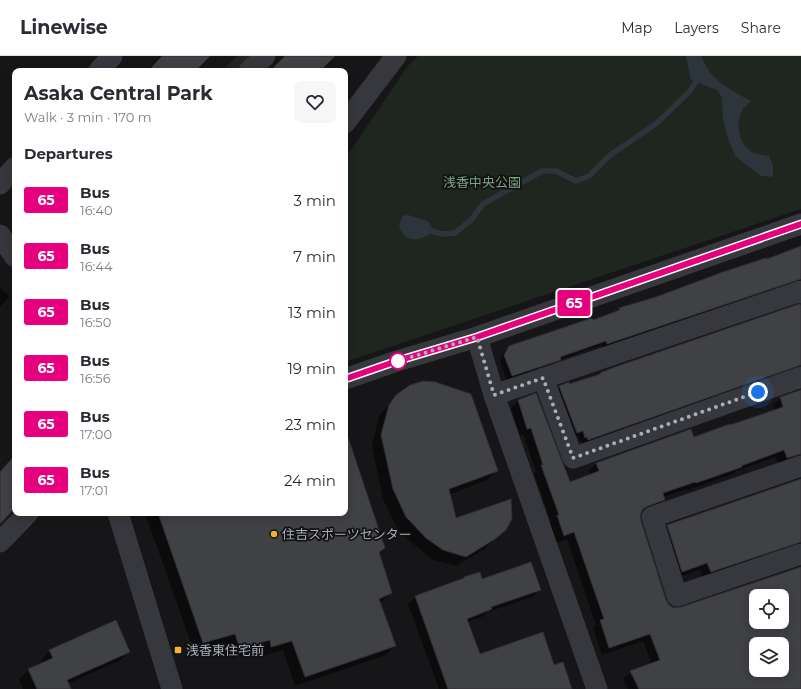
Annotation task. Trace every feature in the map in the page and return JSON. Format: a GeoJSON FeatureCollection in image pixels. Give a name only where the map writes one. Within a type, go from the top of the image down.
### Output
{"type":"FeatureCollection","features":[{"type":"Feature","properties":{"kind":"street"},"geometry":{"type":"LineString","coordinates":[[102,68],[112,56]]}},
{"type":"Feature","properties":{"kind":"street"},"geometry":{"type":"LineString","coordinates":[[252,68],[265,56]]}},
{"type":"Feature","properties":{"kind":"street"},"geometry":{"type":"LineString","coordinates":[[348,119],[396,56]]}},
{"type":"Feature","properties":{"kind":"street"},"geometry":{"type":"LineString","coordinates":[[0,184],[12,170]]}},
{"type":"Feature","properties":{"kind":"street"},"geometry":{"type":"LineString","coordinates":[[348,378],[397,361],[477,337],[801,224]]}},
{"type":"Feature","properties":{"kind":"street"},"geometry":{"type":"LineString","coordinates":[[0,235],[12,253]]}},
{"type":"Feature","properties":{"kind":"street"},"geometry":{"type":"LineString","coordinates":[[494,395],[800,291],[801,292]]}},
{"type":"Feature","properties":{"kind":"street"},"geometry":{"type":"LineString","coordinates":[[477,337],[494,395],[597,689]]}},
{"type":"Feature","properties":{"kind":"street"},"geometry":{"type":"LineString","coordinates":[[543,378],[573,458],[801,377]]}},
{"type":"Feature","properties":{"kind":"street"},"geometry":{"type":"LineString","coordinates":[[801,466],[652,517],[677,596],[801,554]]}},
{"type":"Feature","properties":{"kind":"street"},"geometry":{"type":"LineString","coordinates":[[0,542],[25,516]]}},
{"type":"Feature","properties":{"kind":"street"},"geometry":{"type":"LineString","coordinates":[[119,516],[172,689]]}},
{"type":"Feature","properties":{"kind":"green space"},"geometry":{"type":"Polygon","coordinates":[[[237,56],[258,56],[246,68],[225,68],[237,56]]]}},
{"type":"Feature","properties":{"kind":"green space","name":"浅香中央公園"},"geometry":{"type":"Polygon","coordinates":[[[418,56],[801,56],[801,209],[348,361],[348,155],[407,67],[418,56]]]}},
{"type":"Feature","properties":{"kind":"shaded area"},"geometry":{"type":"Polygon","coordinates":[[[686,56],[701,56],[713,76],[751,101],[740,115],[740,134],[749,150],[756,154],[769,156],[773,165],[773,177],[761,176],[736,157],[729,142],[723,119],[722,98],[717,90],[691,80],[686,56]]]}},
{"type":"Feature","properties":{"kind":"shaded area"},"geometry":{"type":"Polygon","coordinates":[[[408,215],[428,221],[432,228],[431,234],[416,239],[405,236],[399,226],[403,216],[408,215]]]}},
{"type":"Feature","properties":{"kind":"building"},"geometry":{"type":"Polygon","coordinates":[[[162,56],[210,56],[198,68],[151,68],[162,56]]]}},
{"type":"Feature","properties":{"kind":"building"},"geometry":{"type":"Polygon","coordinates":[[[285,56],[335,56],[323,68],[273,68],[285,56]]]}},
{"type":"Feature","properties":{"kind":"building"},"geometry":{"type":"Polygon","coordinates":[[[801,246],[801,279],[607,344],[606,341],[560,357],[561,360],[512,376],[504,355],[509,346],[592,318],[593,320],[620,310],[619,308],[656,297],[723,272],[766,258],[767,259],[801,246]]]}},
{"type":"Feature","properties":{"kind":"building"},"geometry":{"type":"Polygon","coordinates":[[[799,304],[801,305],[801,365],[588,440],[587,437],[585,438],[583,431],[577,433],[559,386],[601,374],[600,373],[615,367],[799,304]]]}},
{"type":"Feature","properties":{"kind":"building"},"geometry":{"type":"Polygon","coordinates":[[[423,381],[435,382],[471,394],[498,471],[449,489],[456,518],[511,499],[512,519],[506,530],[495,539],[466,557],[443,550],[426,538],[406,517],[393,489],[381,435],[389,405],[396,395],[410,385],[423,381]]]}},
{"type":"Feature","properties":{"kind":"building"},"geometry":{"type":"Polygon","coordinates":[[[801,390],[801,454],[787,458],[784,450],[741,466],[742,467],[663,493],[665,500],[643,509],[640,515],[666,600],[669,605],[674,608],[801,567],[801,689],[639,689],[630,671],[660,660],[650,634],[609,648],[600,620],[604,619],[574,532],[564,536],[557,515],[559,515],[541,465],[543,465],[531,428],[527,429],[518,400],[536,393],[570,482],[599,471],[596,463],[691,429],[694,437],[783,407],[780,397],[801,390]]]}},
{"type":"Feature","properties":{"kind":"building"},"geometry":{"type":"Polygon","coordinates":[[[348,437],[385,548],[379,552],[392,593],[379,599],[396,646],[305,677],[292,641],[271,647],[270,640],[240,649],[235,634],[203,643],[159,516],[348,516],[348,437]]]}},
{"type":"Feature","properties":{"kind":"building"},"geometry":{"type":"Polygon","coordinates":[[[12,458],[12,511],[0,524],[0,472],[12,458]]]}},
{"type":"Feature","properties":{"kind":"building"},"geometry":{"type":"Polygon","coordinates":[[[801,479],[801,542],[711,572],[707,563],[682,572],[667,525],[801,479]]]}},
{"type":"Feature","properties":{"kind":"building"},"geometry":{"type":"Polygon","coordinates":[[[531,562],[541,590],[491,607],[492,609],[467,619],[480,654],[543,632],[554,665],[563,662],[572,689],[448,689],[415,596],[480,572],[482,579],[531,562]]]}},
{"type":"Feature","properties":{"kind":"building"},"geometry":{"type":"Polygon","coordinates":[[[116,620],[130,652],[67,680],[71,689],[37,689],[28,669],[53,658],[49,650],[116,620]]]}},
{"type":"Feature","properties":{"kind":"waterway"},"geometry":{"type":"LineString","coordinates":[[431,231],[443,234],[455,233],[471,220],[483,204],[542,171],[556,171],[576,181],[589,176],[609,156],[657,123],[690,91],[696,82]]}},
{"type":"Feature","properties":{"kind":"bus line","name":"65"},"geometry":{"type":"LineString","coordinates":[[348,378],[397,361],[477,337],[801,224]]}},
{"type":"Feature","properties":{"kind":"place","name":"住吉スポーツセンター"},"geometry":{"type":"Point","coordinates":[274,534]}},
{"type":"Feature","properties":{"kind":"place","name":"浅香東住宅前"},"geometry":{"type":"Point","coordinates":[178,650]}},
{"type":"Feature","properties":{"kind":"route"},"geometry":{"type":"LineString","coordinates":[[398,361],[477,337],[494,395],[543,378],[573,458],[758,392]]}}]}
